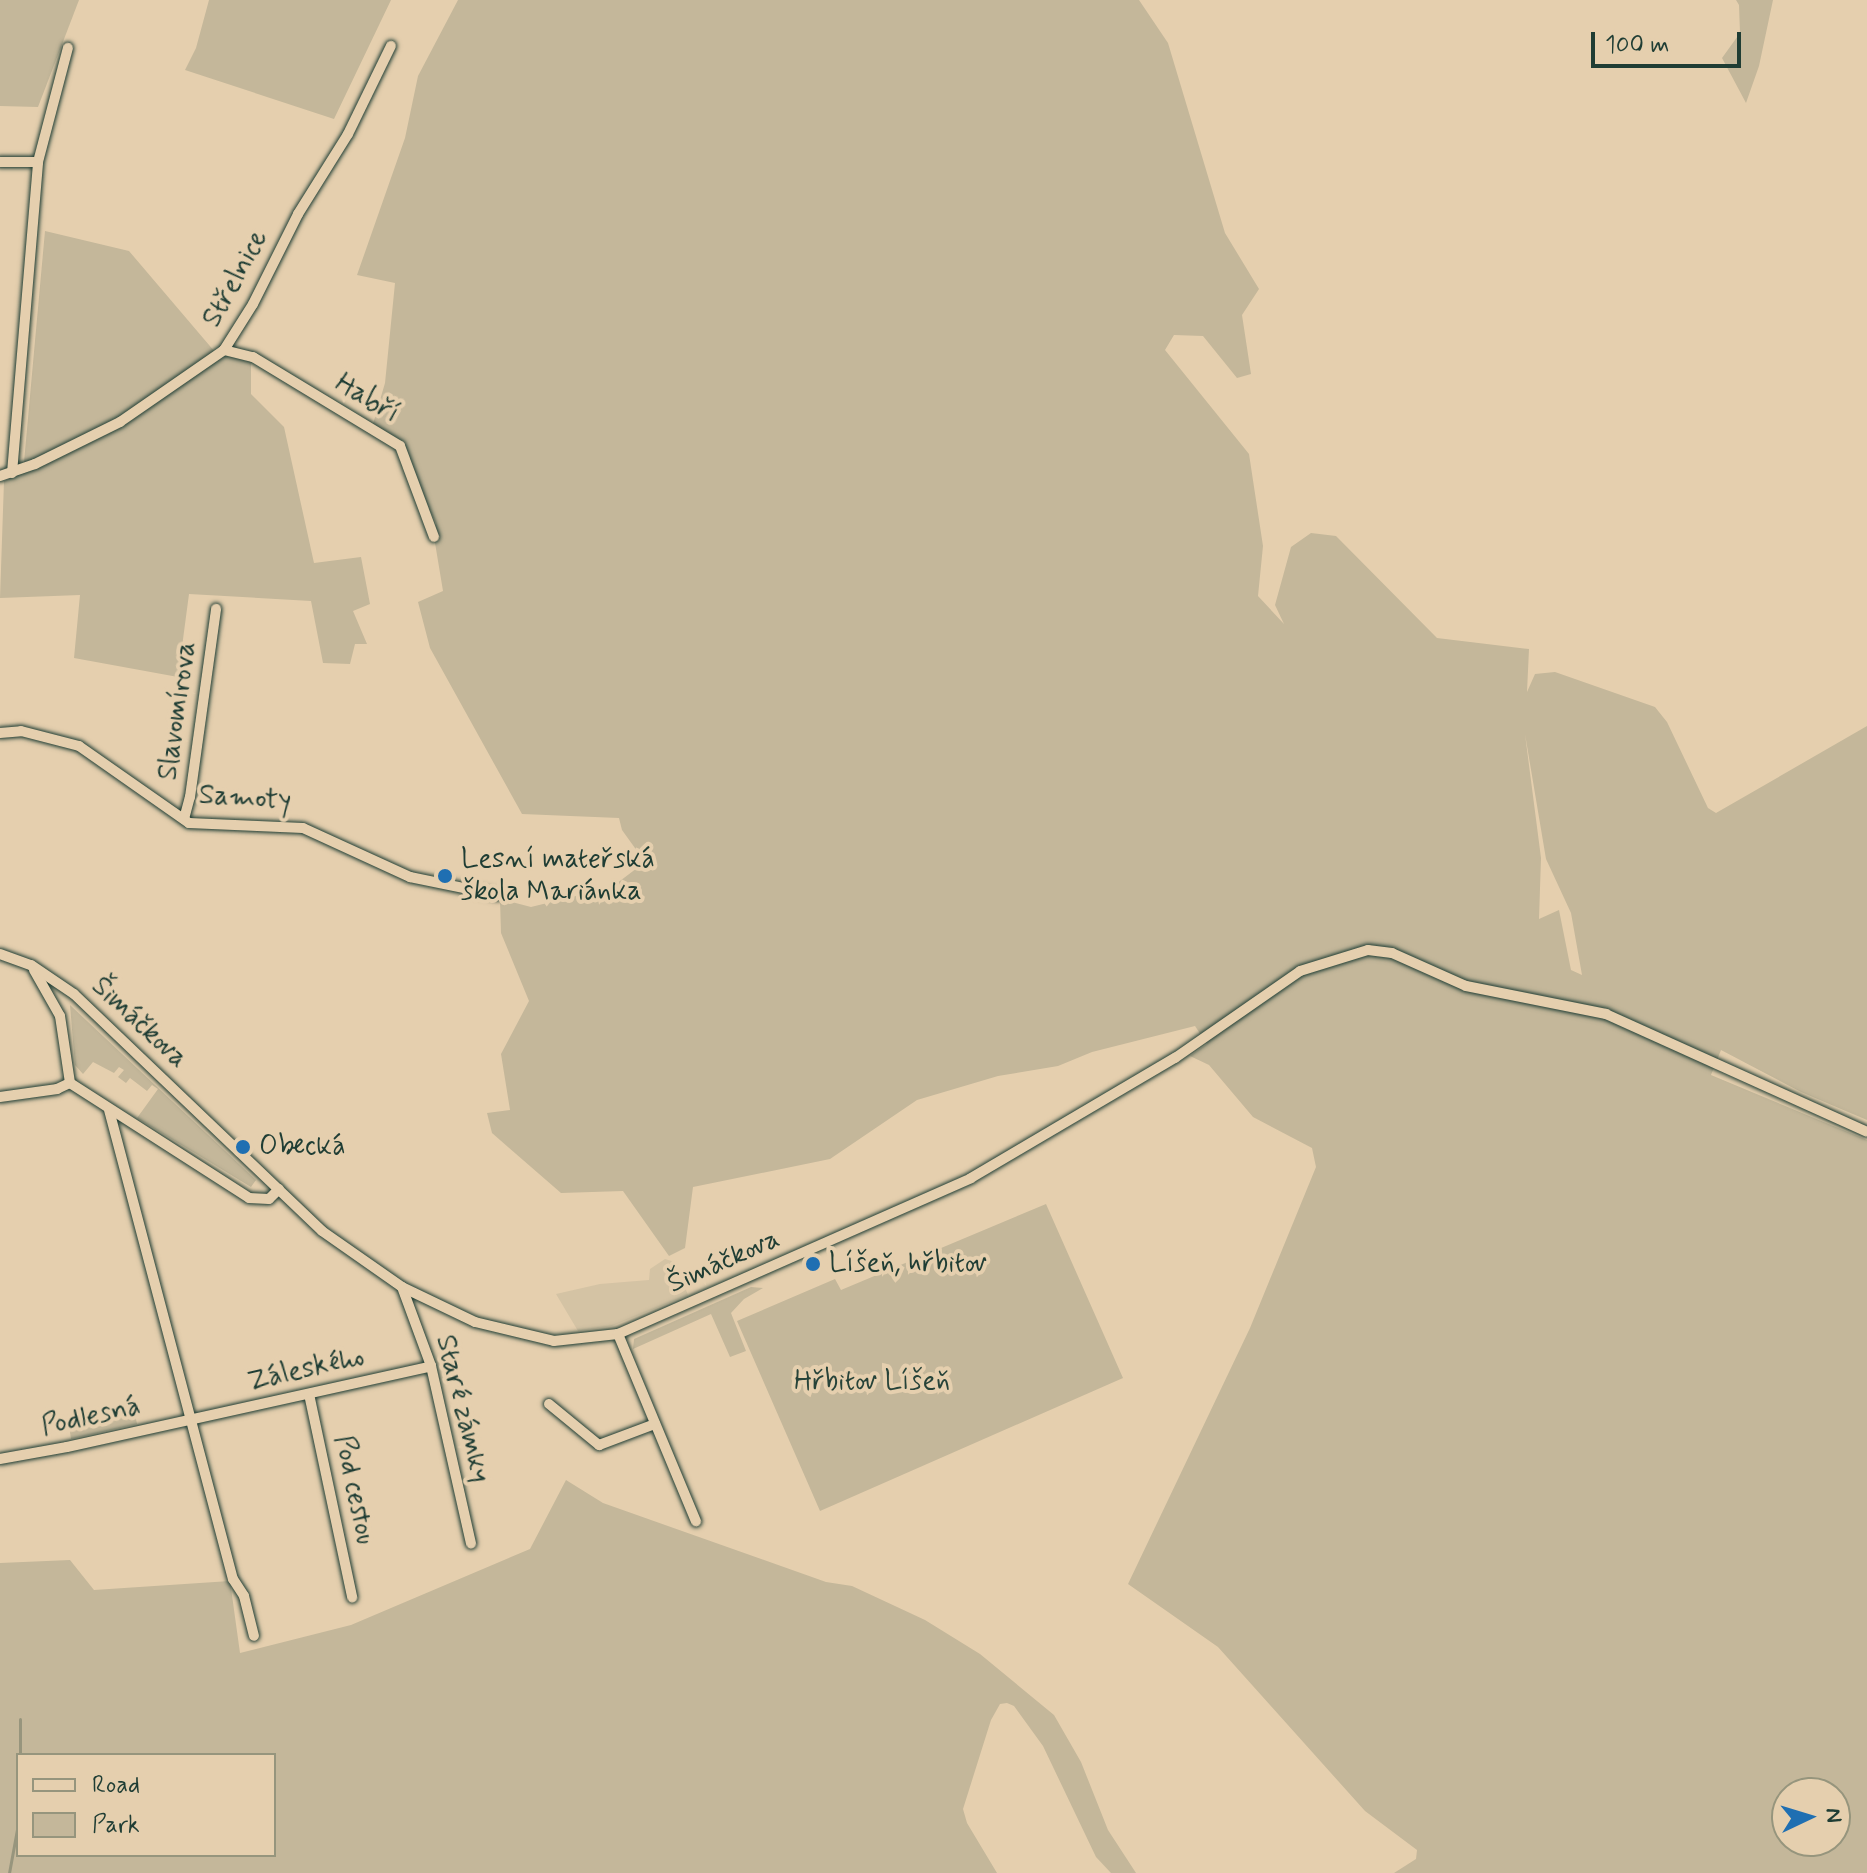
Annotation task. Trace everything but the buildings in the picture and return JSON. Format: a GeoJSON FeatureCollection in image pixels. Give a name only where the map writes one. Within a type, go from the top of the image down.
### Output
{"type":"FeatureCollection","features":[{"type":"Feature","properties":{"kind":"street","name":"Střelnice"},"geometry":{"type":"LineString","coordinates":[[0,476],[120,422],[224,350],[253,304],[298,214],[348,134],[391,46]]}},
{"type":"Feature","properties":{"kind":"street"},"geometry":{"type":"LineString","coordinates":[[12,473],[38,162],[68,48]]}},
{"type":"Feature","properties":{"kind":"street"},"geometry":{"type":"LineString","coordinates":[[0,162],[38,162]]}},
{"type":"Feature","properties":{"kind":"street","name":"Habří"},"geometry":{"type":"LineString","coordinates":[[224,350],[253,357],[400,446],[434,537]]}},
{"type":"Feature","properties":{"kind":"street","name":"Slavomírova"},"geometry":{"type":"LineString","coordinates":[[184,819],[190,797],[216,609]]}},
{"type":"Feature","properties":{"kind":"street","name":"Samoty"},"geometry":{"type":"LineString","coordinates":[[0,733],[21,731],[79,746],[189,823],[303,828],[410,877],[498,895]]}},
{"type":"Feature","properties":{"kind":"street","name":"Šimáčkova"},"geometry":{"type":"LineString","coordinates":[[0,954],[31,965],[74,994],[328,1235],[402,1287],[475,1322],[515,1335],[554,1341],[618,1334],[971,1178],[1186,1050],[1300,971],[1342,955],[1368,950],[1392,953],[1466,986],[1606,1014],[1867,1132]]}},
{"type":"Feature","properties":{"kind":"street","name":"Šimáčkova"},"geometry":{"type":"LineString","coordinates":[[31,965],[60,1016],[70,1083]]}},
{"type":"Feature","properties":{"kind":"street"},"geometry":{"type":"LineString","coordinates":[[0,1097],[57,1089],[70,1083],[249,1198],[269,1199],[279,1189]]}},
{"type":"Feature","properties":{"kind":"street"},"geometry":{"type":"LineString","coordinates":[[109,1110],[233,1579],[244,1596],[254,1636]]}},
{"type":"Feature","properties":{"kind":"street","name":"Staré zámky"},"geometry":{"type":"LineString","coordinates":[[402,1287],[431,1366],[471,1544]]}},
{"type":"Feature","properties":{"kind":"street"},"geometry":{"type":"LineString","coordinates":[[618,1334],[696,1521]]}},
{"type":"Feature","properties":{"kind":"street","name":"Záleského"},"geometry":{"type":"LineString","coordinates":[[192,1420],[431,1366]]}},
{"type":"Feature","properties":{"kind":"street","name":"Pod cestou"},"geometry":{"type":"LineString","coordinates":[[309,1394],[352,1597]]}},
{"type":"Feature","properties":{"kind":"street"},"geometry":{"type":"LineString","coordinates":[[549,1404],[599,1445],[655,1424]]}},
{"type":"Feature","properties":{"kind":"street","name":"Podlesná"},"geometry":{"type":"LineString","coordinates":[[0,1459],[192,1420]]}},
{"type":"Feature","properties":{"kind":"shaded area"},"geometry":{"type":"Polygon","coordinates":[[[665,1259],[675,1262],[688,1295],[612,1326],[578,1331],[556,1294],[600,1284],[649,1280],[650,1269],[665,1259]]]}},
{"type":"Feature","properties":{"kind":"green space"},"geometry":{"type":"Polygon","coordinates":[[[0,0],[79,0],[38,107],[0,106],[0,0]]]}},
{"type":"Feature","properties":{"kind":"green space"},"geometry":{"type":"Polygon","coordinates":[[[209,0],[391,0],[334,119],[185,70],[196,48],[209,0]]]}},
{"type":"Feature","properties":{"kind":"green space"},"geometry":{"type":"Polygon","coordinates":[[[458,0],[1139,0],[1168,43],[1225,233],[1259,289],[1242,315],[1251,374],[1237,378],[1203,336],[1174,335],[1165,350],[1249,454],[1263,546],[1258,596],[1284,624],[1275,605],[1291,547],[1311,533],[1336,536],[1437,638],[1529,649],[1527,692],[1535,674],[1555,672],[1655,707],[1667,722],[1708,808],[1716,813],[1867,726],[1867,1120],[1801,1092],[1721,1050],[1711,1075],[1867,1140],[1867,1873],[1394,1873],[1416,1859],[1417,1850],[1365,1811],[1218,1647],[1128,1584],[1250,1328],[1316,1167],[1312,1148],[1253,1117],[1209,1065],[1190,1056],[1207,1044],[1195,1026],[1092,1052],[1058,1066],[998,1076],[917,1100],[830,1159],[693,1187],[685,1248],[669,1256],[623,1191],[561,1193],[492,1133],[487,1113],[510,1110],[501,1054],[529,1001],[501,933],[500,899],[531,907],[612,887],[645,862],[622,830],[619,818],[522,814],[430,648],[418,602],[443,591],[435,543],[436,523],[416,482],[404,442],[373,424],[385,383],[395,283],[357,275],[405,138],[418,76],[458,0]],[[1525,734],[1541,858],[1539,919],[1559,910],[1571,970],[1582,975],[1571,913],[1546,859],[1525,734]]]}},
{"type":"Feature","properties":{"kind":"green space"},"geometry":{"type":"Polygon","coordinates":[[[1736,0],[1773,0],[1759,66],[1746,103],[1722,58],[1740,33],[1736,0]]]}},
{"type":"Feature","properties":{"kind":"green space"},"geometry":{"type":"Polygon","coordinates":[[[45,231],[129,251],[215,352],[251,361],[251,394],[284,427],[314,563],[361,557],[370,604],[353,611],[367,644],[355,644],[350,664],[323,663],[311,601],[189,594],[178,677],[74,658],[80,595],[0,598],[4,481],[23,473],[45,231]]]}},
{"type":"Feature","properties":{"kind":"green space"},"geometry":{"type":"Polygon","coordinates":[[[70,1005],[256,1180],[251,1187],[137,1118],[158,1089],[152,1085],[147,1091],[130,1078],[126,1083],[118,1077],[124,1070],[119,1067],[114,1073],[93,1062],[83,1074],[75,1065],[70,1005]]]}},
{"type":"Feature","properties":{"kind":"green space","name":"Hřbitov Líšeň"},"geometry":{"type":"Polygon","coordinates":[[[1046,1204],[1123,1378],[820,1511],[737,1321],[835,1279],[841,1290],[1046,1204]]]}},
{"type":"Feature","properties":{"kind":"green space"},"geometry":{"type":"Polygon","coordinates":[[[751,1287],[763,1288],[744,1299],[731,1313],[746,1351],[730,1357],[711,1314],[633,1349],[634,1339],[751,1287]]]}},
{"type":"Feature","properties":{"kind":"green space"},"geometry":{"type":"Polygon","coordinates":[[[135,1414],[137,1424],[71,1439],[69,1425],[135,1414]]]}},
{"type":"Feature","properties":{"kind":"green space"},"geometry":{"type":"Polygon","coordinates":[[[566,1480],[603,1503],[826,1582],[852,1586],[925,1620],[980,1654],[1054,1715],[1081,1762],[1108,1830],[1136,1873],[1111,1873],[1096,1857],[1043,1746],[1014,1706],[1007,1703],[1000,1704],[991,1720],[963,1809],[967,1823],[997,1873],[0,1873],[0,1563],[70,1560],[94,1590],[230,1581],[240,1653],[351,1625],[530,1549],[566,1480]]]}},
{"type":"Feature","properties":{"kind":"waterway"},"geometry":{"type":"LineString","coordinates":[[20,1719],[20,1753]]}},
{"type":"Feature","properties":{"kind":"waterway"},"geometry":{"type":"LineString","coordinates":[[9,1873],[16,1835]]}},
{"type":"Feature","properties":{"kind":"place","name":"Lesní mateřská škola Mariánka"},"geometry":{"type":"Point","coordinates":[445,876]}},
{"type":"Feature","properties":{"kind":"place","name":"Obecká"},"geometry":{"type":"Point","coordinates":[243,1147]}},
{"type":"Feature","properties":{"kind":"place","name":"Líšeň, hřbitov"},"geometry":{"type":"Point","coordinates":[813,1264]}}]}
